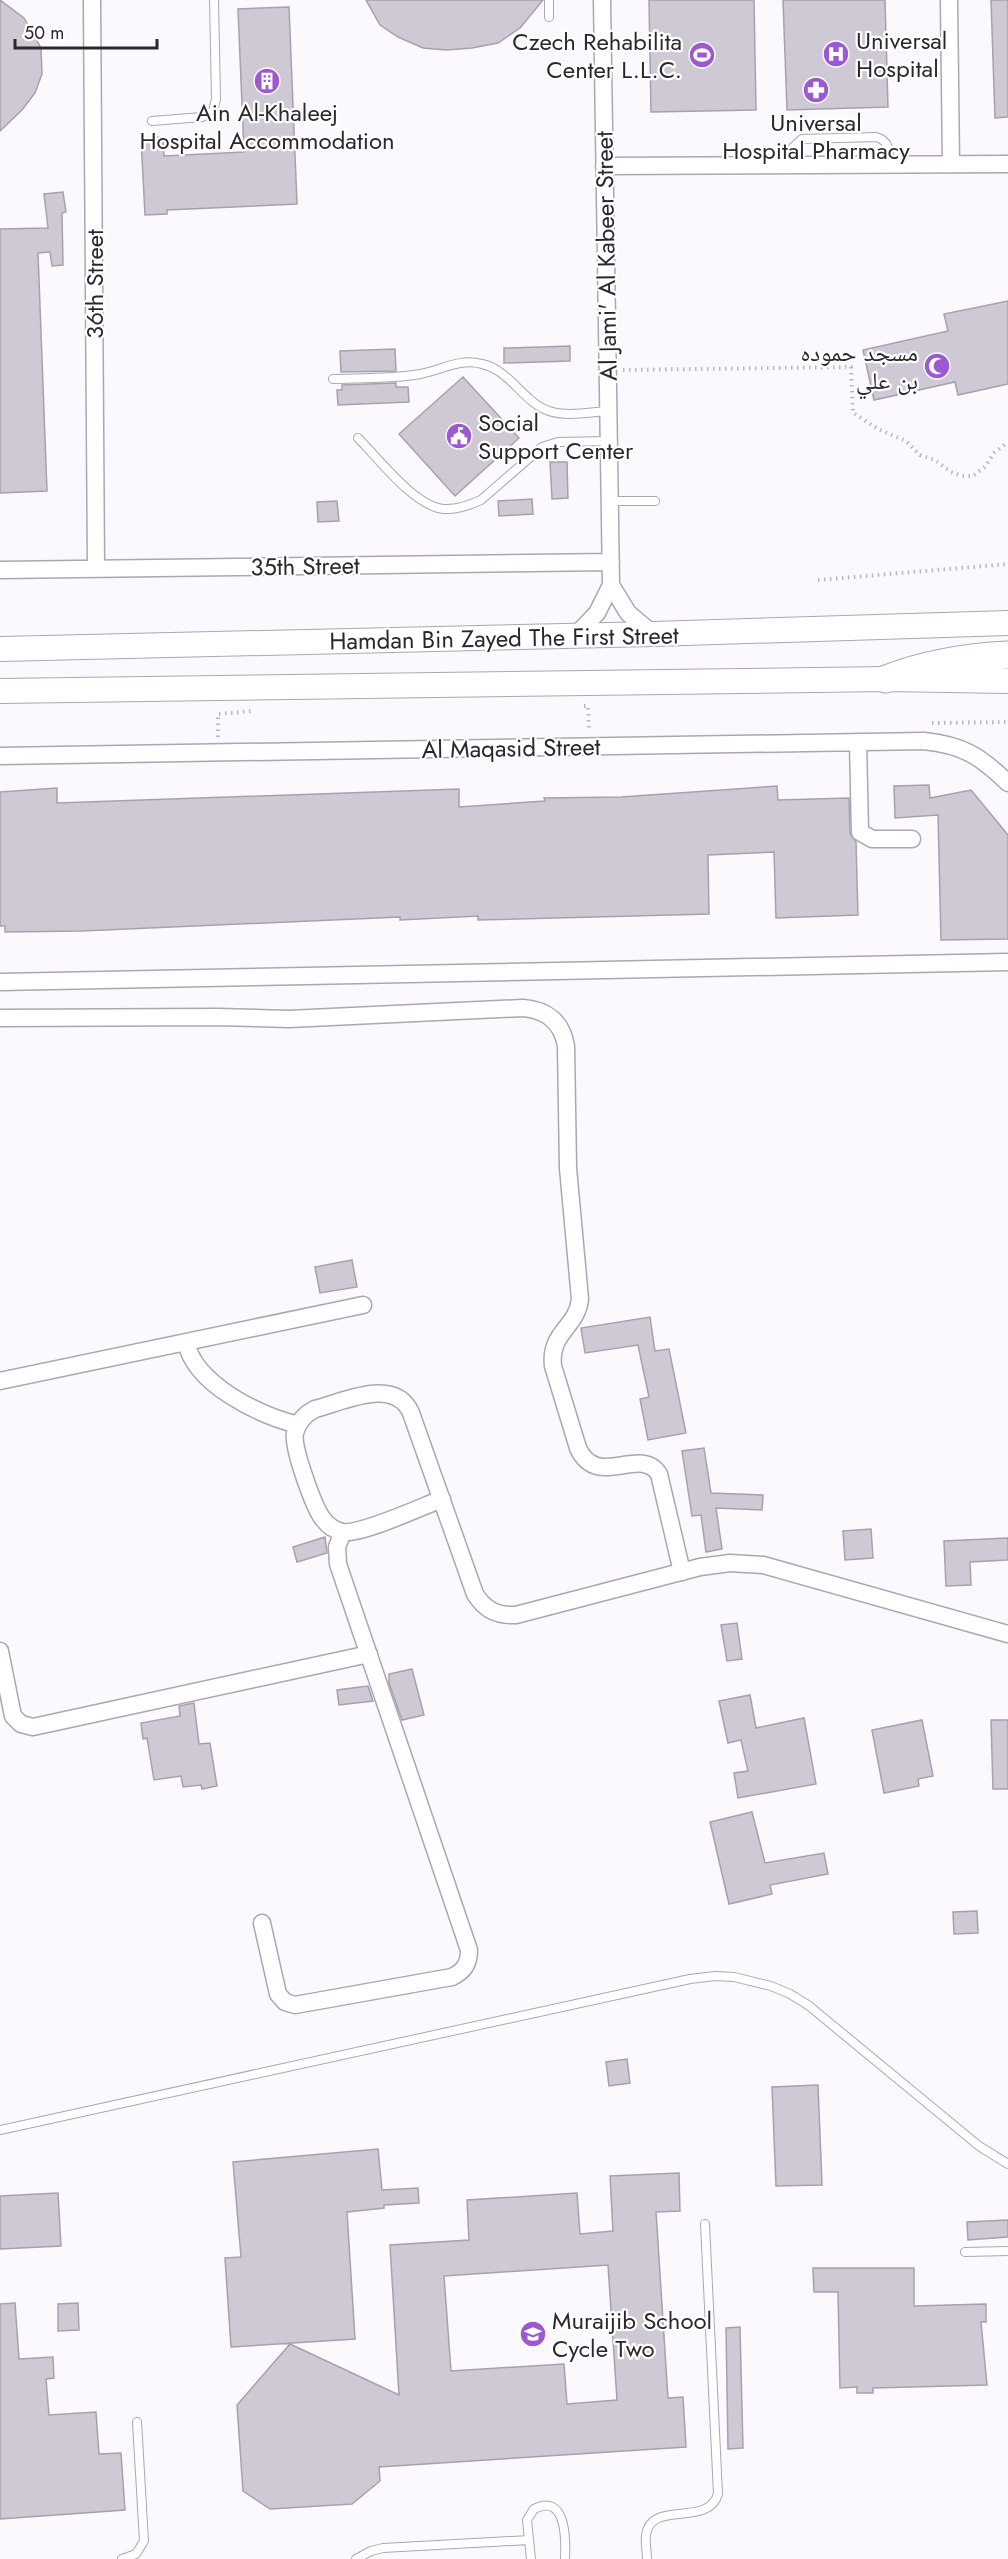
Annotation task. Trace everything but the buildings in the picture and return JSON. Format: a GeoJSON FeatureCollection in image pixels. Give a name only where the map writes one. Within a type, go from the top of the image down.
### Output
{"type":"FeatureCollection","features":[{"type":"Feature","properties":{"kind":"main road","name":"Hamdan Bin Zayed The First Street"},"geometry":{"type":"LineString","coordinates":[[0,649],[653,634],[1008,623]]}},
{"type":"Feature","properties":{"kind":"main road"},"geometry":{"type":"LineString","coordinates":[[886,679],[939,662],[1008,655]]}},
{"type":"Feature","properties":{"kind":"main road","name":"Hamdan Bin Zayed The First Street"},"geometry":{"type":"LineString","coordinates":[[0,691],[886,679],[1008,681]]}},
{"type":"Feature","properties":{"kind":"street","name":"36th Street"},"geometry":{"type":"LineString","coordinates":[[92,0],[96,569]]}},
{"type":"Feature","properties":{"kind":"street","name":"Al Jami' Al Kabeer Street"},"geometry":{"type":"LineString","coordinates":[[575,636],[597,613],[611,585],[602,0]]}},
{"type":"Feature","properties":{"kind":"street"},"geometry":{"type":"LineString","coordinates":[[949,0],[951,164]]}},
{"type":"Feature","properties":{"kind":"street"},"geometry":{"type":"LineString","coordinates":[[604,166],[1008,164]]}},
{"type":"Feature","properties":{"kind":"street","name":"35th Street"},"geometry":{"type":"LineString","coordinates":[[0,570],[611,562]]}},
{"type":"Feature","properties":{"kind":"street"},"geometry":{"type":"LineString","coordinates":[[611,585],[628,613],[653,634]]}},
{"type":"Feature","properties":{"kind":"street","name":"Al Maqasid Street"},"geometry":{"type":"LineString","coordinates":[[0,756],[924,741],[961,748],[976,755],[1008,783]]}},
{"type":"Feature","properties":{"kind":"street"},"geometry":{"type":"LineString","coordinates":[[858,742],[860,832],[872,839],[912,840]]}},
{"type":"Feature","properties":{"kind":"street"},"geometry":{"type":"LineString","coordinates":[[0,982],[1008,962]]}},
{"type":"Feature","properties":{"kind":"street"},"geometry":{"type":"LineString","coordinates":[[0,1018],[289,1019],[523,1008],[542,1012],[551,1017],[561,1029],[566,1046],[568,1168],[580,1299],[577,1314],[556,1340],[552,1357],[553,1365],[578,1448],[585,1460],[597,1467],[605,1468],[651,1465],[659,1474],[682,1572]]}},
{"type":"Feature","properties":{"kind":"street"},"geometry":{"type":"LineString","coordinates":[[0,1381],[363,1305]]}},
{"type":"Feature","properties":{"kind":"street"},"geometry":{"type":"LineString","coordinates":[[186,1342],[195,1364],[232,1397],[262,1414],[298,1425]]}},
{"type":"Feature","properties":{"kind":"street"},"geometry":{"type":"LineString","coordinates":[[442,1499],[360,1530],[343,1532],[335,1530],[321,1517],[295,1447],[295,1431],[308,1413],[315,1409],[370,1395],[381,1393],[395,1395],[409,1407],[442,1499],[475,1594],[485,1607],[500,1615],[516,1615],[714,1564],[763,1565],[1008,1634]]}},
{"type":"Feature","properties":{"kind":"street"},"geometry":{"type":"LineString","coordinates":[[262,1923],[278,1994],[285,2002],[295,2006],[452,1977],[467,1965],[469,1950],[338,1564],[337,1547],[343,1532]]}},
{"type":"Feature","properties":{"kind":"street"},"geometry":{"type":"LineString","coordinates":[[0,1651],[13,1716],[21,1724],[33,1727],[369,1654]]}},
{"type":"Feature","properties":{"kind":"lane"},"geometry":{"type":"LineString","coordinates":[[152,121],[202,117],[213,111],[216,99],[214,0]]}},
{"type":"Feature","properties":{"kind":"lane"},"geometry":{"type":"LineString","coordinates":[[549,0],[549,17]]}},
{"type":"Feature","properties":{"kind":"lane"},"geometry":{"type":"LineString","coordinates":[[788,165],[791,148],[802,139],[876,137],[882,138],[888,146],[890,164]]}},
{"type":"Feature","properties":{"kind":"lane"},"geometry":{"type":"LineString","coordinates":[[333,379],[419,374],[446,365],[472,362],[495,368],[537,404],[550,412],[559,414],[609,411]]}},
{"type":"Feature","properties":{"kind":"lane"},"geometry":{"type":"LineString","coordinates":[[358,438],[419,500],[444,509],[470,505],[481,500],[542,447],[558,442],[609,441]]}},
{"type":"Feature","properties":{"kind":"lane"},"geometry":{"type":"LineString","coordinates":[[610,501],[655,501]]}},
{"type":"Feature","properties":{"kind":"lane"},"geometry":{"type":"LineString","coordinates":[[0,2130],[690,1979],[715,1976],[734,1977],[771,1986],[808,2005],[979,2146],[1008,2164]]}},
{"type":"Feature","properties":{"kind":"lane"},"geometry":{"type":"LineString","coordinates":[[647,2559],[646,2535],[653,2523],[667,2515],[703,2511],[714,2504],[718,2494],[705,2224]]}},
{"type":"Feature","properties":{"kind":"lane"},"geometry":{"type":"LineString","coordinates":[[964,2252],[1008,2252]]}},
{"type":"Feature","properties":{"kind":"lane"},"geometry":{"type":"LineString","coordinates":[[122,2559],[136,2554],[144,2541],[137,2422]]}},
{"type":"Feature","properties":{"kind":"lane"},"geometry":{"type":"LineString","coordinates":[[531,2559],[528,2520],[530,2514],[540,2506],[552,2506],[561,2514],[565,2559]]}},
{"type":"Feature","properties":{"kind":"lane"},"geometry":{"type":"LineString","coordinates":[[356,2559],[383,2548],[530,2540]]}},
{"type":"Feature","properties":{"kind":"path"},"geometry":{"type":"LineString","coordinates":[[608,371],[851,367],[853,413],[878,429],[906,441],[920,454],[935,460],[951,472],[962,476],[973,476],[985,467],[994,453],[1008,442]]}},
{"type":"Feature","properties":{"kind":"path"},"geometry":{"type":"LineString","coordinates":[[818,580],[1008,564]]}},
{"type":"Feature","properties":{"kind":"path"},"geometry":{"type":"LineString","coordinates":[[577,706],[588,706],[588,747]]}},
{"type":"Feature","properties":{"kind":"path"},"geometry":{"type":"LineString","coordinates":[[218,752],[218,714],[260,710]]}},
{"type":"Feature","properties":{"kind":"place","name":"Universal Hospital"},"geometry":{"type":"Point","coordinates":[836,54]}},
{"type":"Feature","properties":{"kind":"place","name":"Czech Rehabilita Center L.L.C."},"geometry":{"type":"Point","coordinates":[702,55]}},
{"type":"Feature","properties":{"kind":"place","name":"Ain Al-Khaleej Hospital Accommodation"},"geometry":{"type":"Point","coordinates":[267,81]}},
{"type":"Feature","properties":{"kind":"place","name":"Universal Hospital Pharmacy"},"geometry":{"type":"Point","coordinates":[816,90]}},
{"type":"Feature","properties":{"kind":"place","name":"مسجد حموده بن علي"},"geometry":{"type":"Point","coordinates":[937,366]}},
{"type":"Feature","properties":{"kind":"place","name":"Social Support Center"},"geometry":{"type":"Point","coordinates":[459,436]}},
{"type":"Feature","properties":{"kind":"place","name":"Muraijib School Cycle Two"},"geometry":{"type":"Point","coordinates":[533,2334]}}]}
